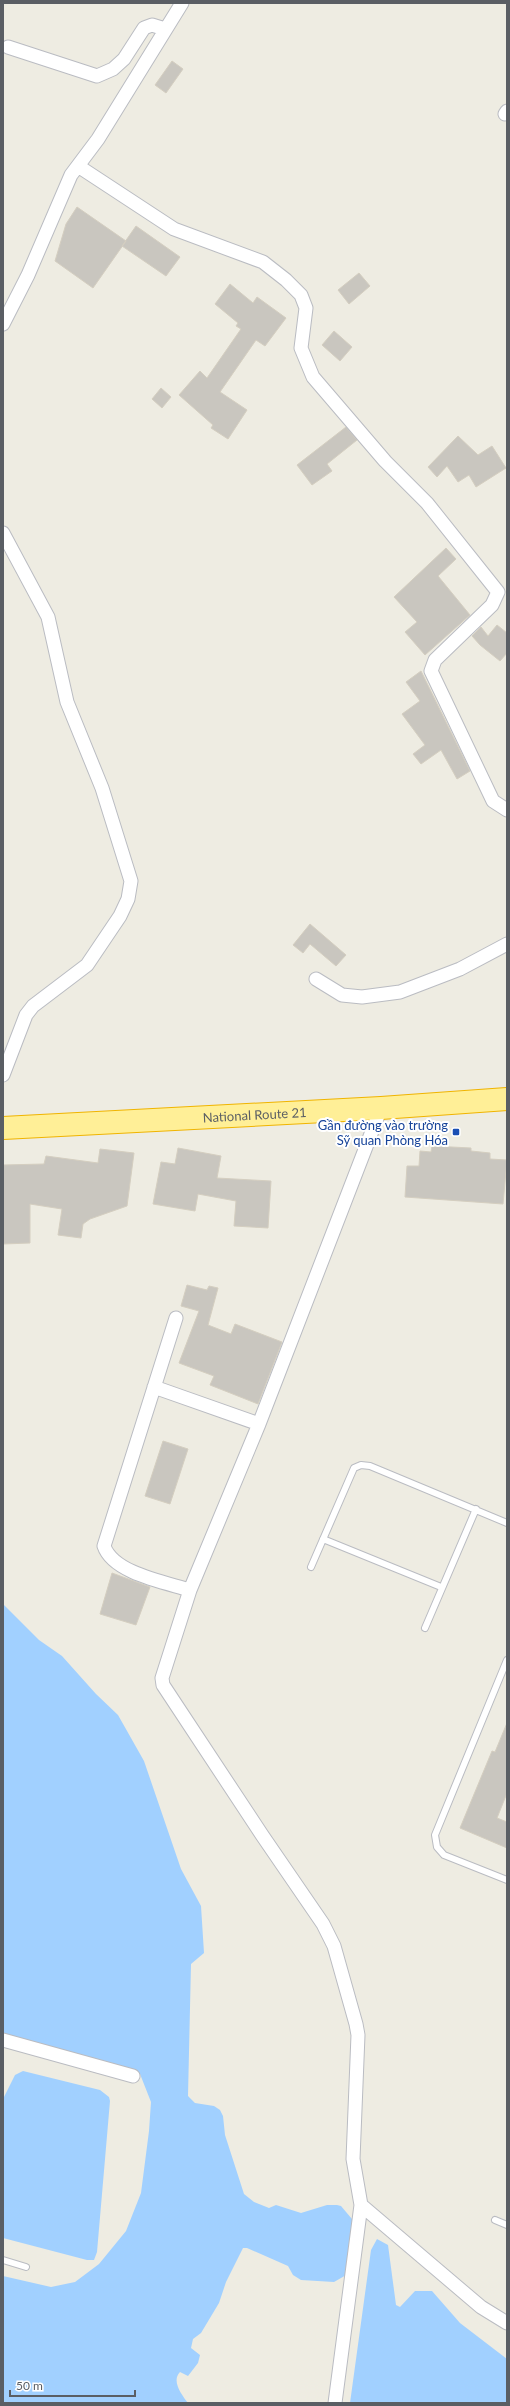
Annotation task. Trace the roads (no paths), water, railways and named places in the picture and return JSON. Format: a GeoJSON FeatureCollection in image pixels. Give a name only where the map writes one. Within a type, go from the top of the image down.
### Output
{"type":"FeatureCollection","features":[{"type":"Feature","properties":{"kind":"highway","name":"National Route 21"},"geometry":{"type":"LineString","coordinates":[[3,1128],[507,1100]]}},
{"type":"Feature","properties":{"kind":"street"},"geometry":{"type":"LineString","coordinates":[[3,324],[28,275],[71,175],[98,139],[182,3]]}},
{"type":"Feature","properties":{"kind":"street"},"geometry":{"type":"LineString","coordinates":[[8,47],[98,76],[113,69],[124,59],[144,28],[152,25],[166,28]]}},
{"type":"Feature","properties":{"kind":"street"},"geometry":{"type":"LineString","coordinates":[[78,166],[174,228],[263,262],[301,295],[306,308],[301,348],[313,378],[385,461],[427,503],[498,592],[492,605],[435,660],[431,672],[493,801],[507,810]]}},
{"type":"Feature","properties":{"kind":"street"},"geometry":{"type":"LineString","coordinates":[[3,533],[48,617],[67,702],[102,788],[131,881],[128,900],[120,916],[87,965],[33,1006],[26,1015],[3,1075]]}},
{"type":"Feature","properties":{"kind":"street"},"geometry":{"type":"LineString","coordinates":[[316,979],[342,995],[362,997],[400,992],[460,969],[507,944]]}},
{"type":"Feature","properties":{"kind":"street"},"geometry":{"type":"LineString","coordinates":[[336,2403],[361,2205],[353,2159],[358,2035],[334,1946],[323,1924],[163,1685],[163,1669],[190,1590],[259,1424],[381,1108]]}},
{"type":"Feature","properties":{"kind":"street"},"geometry":{"type":"LineString","coordinates":[[176,1318],[104,1546],[107,1555],[125,1568],[190,1590]]}},
{"type":"Feature","properties":{"kind":"street"},"geometry":{"type":"LineString","coordinates":[[154,1387],[259,1424]]}},
{"type":"Feature","properties":{"kind":"street"},"geometry":{"type":"LineString","coordinates":[[3,2040],[133,2076]]}},
{"type":"Feature","properties":{"kind":"street"},"geometry":{"type":"LineString","coordinates":[[361,2205],[481,2307],[507,2323]]}},
{"type":"Feature","properties":{"kind":"lane"},"geometry":{"type":"LineString","coordinates":[[311,1567],[354,1468],[361,1465],[370,1466],[507,1523]]}},
{"type":"Feature","properties":{"kind":"lane"},"geometry":{"type":"LineString","coordinates":[[425,1628],[476,1509]]}},
{"type":"Feature","properties":{"kind":"lane"},"geometry":{"type":"LineString","coordinates":[[323,1539],[442,1587]]}},
{"type":"Feature","properties":{"kind":"lane"},"geometry":{"type":"LineString","coordinates":[[507,1660],[435,1835],[437,1847],[444,1855],[507,1880]]}},
{"type":"Feature","properties":{"kind":"lane"},"geometry":{"type":"LineString","coordinates":[[495,2220],[507,2225]]}},
{"type":"Feature","properties":{"kind":"lane"},"geometry":{"type":"LineString","coordinates":[[3,2260],[26,2267]]}},
{"type":"Feature","properties":{"kind":"water"},"geometry":{"type":"Polygon","coordinates":[[[3,1604],[39,1640],[62,1656],[96,1694],[118,1715],[144,1761],[181,1869],[201,1906],[204,1953],[191,1964],[188,2096],[195,2103],[214,2106],[220,2110],[223,2116],[225,2135],[244,2194],[254,2202],[269,2208],[276,2205],[301,2213],[327,2205],[337,2205],[341,2206],[357,2225],[348,2274],[334,2282],[301,2280],[293,2275],[288,2266],[247,2248],[243,2248],[226,2282],[219,2303],[201,2333],[193,2339],[191,2348],[200,2355],[198,2363],[188,2376],[180,2372],[178,2376],[178,2388],[188,2403],[3,2403],[3,2276],[51,2287],[75,2282],[99,2264],[126,2231],[141,2193],[151,2102],[140,2074],[3,2033],[3,1604]]]}},
{"type":"Feature","properties":{"kind":"water"},"geometry":{"type":"Polygon","coordinates":[[[23,2071],[100,2090],[109,2097],[110,2101],[97,2252],[94,2260],[87,2260],[3,2238],[3,2099],[15,2075],[23,2071]]]}},
{"type":"Feature","properties":{"kind":"water"},"geometry":{"type":"Polygon","coordinates":[[[377,2239],[388,2245],[396,2305],[400,2307],[415,2291],[432,2291],[460,2323],[507,2359],[507,2403],[350,2403],[371,2250],[377,2239]]]}},
{"type":"Feature","properties":{"kind":"place","name":"Gần đường vào trường Sỹ quan Phòng Hóa"},"geometry":{"type":"Point","coordinates":[456,1132]}}]}
